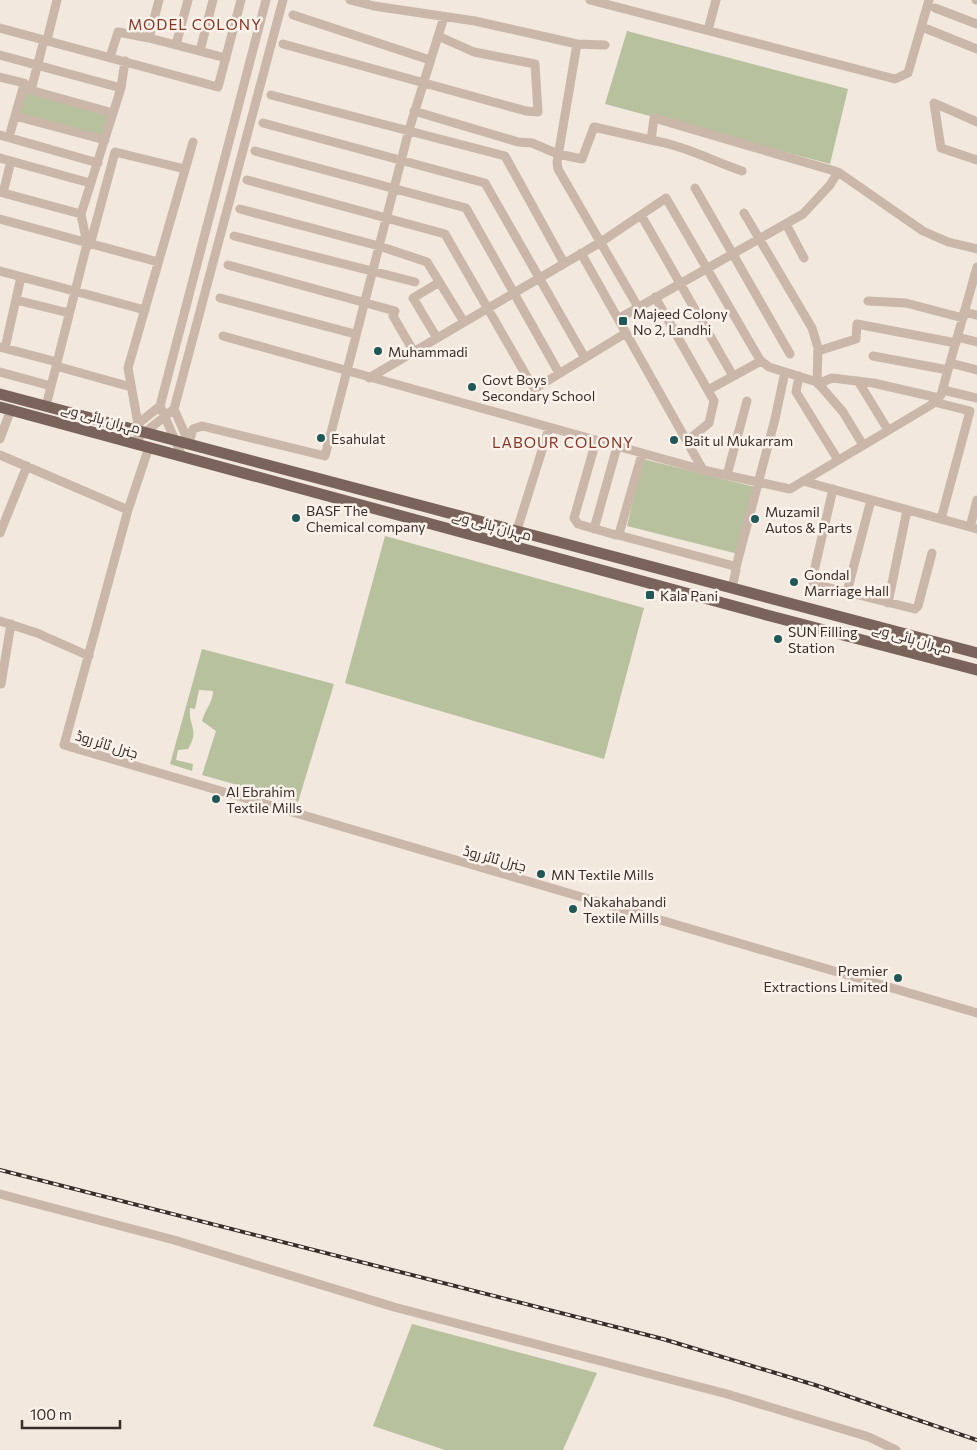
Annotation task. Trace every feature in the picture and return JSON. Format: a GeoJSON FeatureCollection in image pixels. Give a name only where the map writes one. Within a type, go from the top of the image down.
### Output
{"type":"FeatureCollection","features":[{"type":"Feature","properties":{"kind":"main road","name":"مہران ہائی وے"},"geometry":{"type":"LineString","coordinates":[[0,394],[139,428],[174,439],[977,653]]}},
{"type":"Feature","properties":{"kind":"main road","name":"مہران ہائی وے"},"geometry":{"type":"LineString","coordinates":[[5,408],[977,670]]}},
{"type":"Feature","properties":{"kind":"main road"},"geometry":{"type":"LineString","coordinates":[[816,628],[821,611]]}},
{"type":"Feature","properties":{"kind":"street"},"geometry":{"type":"LineString","coordinates":[[148,38],[159,0]]}},
{"type":"Feature","properties":{"kind":"street"},"geometry":{"type":"LineString","coordinates":[[176,44],[188,0]]}},
{"type":"Feature","properties":{"kind":"street"},"geometry":{"type":"LineString","coordinates":[[200,51],[214,0]]}},
{"type":"Feature","properties":{"kind":"street"},"geometry":{"type":"LineString","coordinates":[[0,28],[218,87],[241,0]]}},
{"type":"Feature","properties":{"kind":"street"},"geometry":{"type":"LineString","coordinates":[[134,442],[139,428],[160,406],[266,0]]}},
{"type":"Feature","properties":{"kind":"street"},"geometry":{"type":"LineString","coordinates":[[139,428],[165,416],[174,409],[283,0]]}},
{"type":"Feature","properties":{"kind":"street"},"geometry":{"type":"LineString","coordinates":[[350,0],[475,21],[578,44],[605,45]]}},
{"type":"Feature","properties":{"kind":"street"},"geometry":{"type":"LineString","coordinates":[[590,0],[895,79],[908,73],[932,4],[977,24]]}},
{"type":"Feature","properties":{"kind":"street"},"geometry":{"type":"LineString","coordinates":[[708,30],[716,0]]}},
{"type":"Feature","properties":{"kind":"street"},"geometry":{"type":"LineString","coordinates":[[54,1],[38,65],[5,136],[98,163]]}},
{"type":"Feature","properties":{"kind":"street"},"geometry":{"type":"LineString","coordinates":[[293,15],[430,60]]}},
{"type":"Feature","properties":{"kind":"street"},"geometry":{"type":"LineString","coordinates":[[189,443],[193,429],[202,426],[325,456],[414,111],[444,17]]}},
{"type":"Feature","properties":{"kind":"street"},"geometry":{"type":"LineString","coordinates":[[927,29],[977,49]]}},
{"type":"Feature","properties":{"kind":"street"},"geometry":{"type":"LineString","coordinates":[[110,57],[118,32],[176,44],[226,58]]}},
{"type":"Feature","properties":{"kind":"street"},"geometry":{"type":"LineString","coordinates":[[283,44],[526,111],[538,112],[535,64],[474,52],[438,36]]}},
{"type":"Feature","properties":{"kind":"street"},"geometry":{"type":"LineString","coordinates":[[578,44],[558,154],[558,169],[638,307]]}},
{"type":"Feature","properties":{"kind":"street"},"geometry":{"type":"LineString","coordinates":[[0,55],[121,88]]}},
{"type":"Feature","properties":{"kind":"street"},"geometry":{"type":"LineString","coordinates":[[88,244],[81,214],[121,88],[126,62]]}},
{"type":"Feature","properties":{"kind":"street"},"geometry":{"type":"LineString","coordinates":[[0,79],[24,83],[27,89],[113,113]]}},
{"type":"Feature","properties":{"kind":"street"},"geometry":{"type":"LineString","coordinates":[[271,96],[504,156],[564,263]]}},
{"type":"Feature","properties":{"kind":"street"},"geometry":{"type":"LineString","coordinates":[[977,122],[934,104],[941,148],[977,160]]}},
{"type":"Feature","properties":{"kind":"street"},"geometry":{"type":"LineString","coordinates":[[414,111],[518,142],[532,143],[558,154],[582,158],[594,127],[680,145],[716,162],[742,171]]}},
{"type":"Feature","properties":{"kind":"street"},"geometry":{"type":"LineString","coordinates":[[15,116],[105,140]]}},
{"type":"Feature","properties":{"kind":"street"},"geometry":{"type":"LineString","coordinates":[[651,140],[654,118],[838,172],[923,231],[948,242],[977,249]]}},
{"type":"Feature","properties":{"kind":"street"},"geometry":{"type":"LineString","coordinates":[[263,123],[485,183],[584,358]]}},
{"type":"Feature","properties":{"kind":"street"},"geometry":{"type":"LineString","coordinates":[[139,428],[128,368],[192,142]]}},
{"type":"Feature","properties":{"kind":"street"},"geometry":{"type":"LineString","coordinates":[[255,151],[466,208],[559,374]]}},
{"type":"Feature","properties":{"kind":"street"},"geometry":{"type":"LineString","coordinates":[[46,406],[69,313],[115,152],[185,169]]}},
{"type":"Feature","properties":{"kind":"street"},"geometry":{"type":"LineString","coordinates":[[0,158],[90,183]]}},
{"type":"Feature","properties":{"kind":"street"},"geometry":{"type":"LineString","coordinates":[[11,161],[1,193],[81,214]]}},
{"type":"Feature","properties":{"kind":"street"},"geometry":{"type":"LineString","coordinates":[[618,319],[803,214],[830,185],[838,172]]}},
{"type":"Feature","properties":{"kind":"street"},"geometry":{"type":"LineString","coordinates":[[247,180],[445,234],[534,389],[626,333]]}},
{"type":"Feature","properties":{"kind":"street"},"geometry":{"type":"LineString","coordinates":[[694,188],[790,354]]}},
{"type":"Feature","properties":{"kind":"street"},"geometry":{"type":"LineString","coordinates":[[369,378],[601,242],[666,198],[761,361],[769,367],[817,383],[844,412],[863,445]]}},
{"type":"Feature","properties":{"kind":"street"},"geometry":{"type":"LineString","coordinates":[[240,209],[379,246],[427,262],[438,283],[464,322]]}},
{"type":"Feature","properties":{"kind":"street"},"geometry":{"type":"LineString","coordinates":[[744,213],[758,240],[812,328],[818,350],[817,383]]}},
{"type":"Feature","properties":{"kind":"street"},"geometry":{"type":"LineString","coordinates":[[641,215],[734,376]]}},
{"type":"Feature","properties":{"kind":"street"},"geometry":{"type":"LineString","coordinates":[[0,219],[158,262]]}},
{"type":"Feature","properties":{"kind":"street"},"geometry":{"type":"LineString","coordinates":[[786,224],[804,258]]}},
{"type":"Feature","properties":{"kind":"street"},"geometry":{"type":"LineString","coordinates":[[234,236],[415,282]]}},
{"type":"Feature","properties":{"kind":"street"},"geometry":{"type":"LineString","coordinates":[[581,253],[703,470]]}},
{"type":"Feature","properties":{"kind":"street"},"geometry":{"type":"LineString","coordinates":[[228,265],[395,311],[393,316],[414,352]]}},
{"type":"Feature","properties":{"kind":"street"},"geometry":{"type":"LineString","coordinates":[[223,336],[642,454],[727,476],[790,489],[939,397],[977,267]]}},
{"type":"Feature","properties":{"kind":"street"},"geometry":{"type":"LineString","coordinates":[[0,271],[145,310]]}},
{"type":"Feature","properties":{"kind":"street"},"geometry":{"type":"LineString","coordinates":[[22,277],[3,347],[131,387]]}},
{"type":"Feature","properties":{"kind":"street"},"geometry":{"type":"LineString","coordinates":[[437,338],[413,298],[438,283]]}},
{"type":"Feature","properties":{"kind":"street"},"geometry":{"type":"LineString","coordinates":[[220,298],[355,334]]}},
{"type":"Feature","properties":{"kind":"street"},"geometry":{"type":"LineString","coordinates":[[655,298],[714,402],[709,423],[687,441]]}},
{"type":"Feature","properties":{"kind":"street"},"geometry":{"type":"LineString","coordinates":[[16,300],[69,313]]}},
{"type":"Feature","properties":{"kind":"street"},"geometry":{"type":"LineString","coordinates":[[868,301],[906,303],[964,315],[977,315]]}},
{"type":"Feature","properties":{"kind":"street"},"geometry":{"type":"LineString","coordinates":[[818,350],[856,339],[857,324],[977,342]]}},
{"type":"Feature","properties":{"kind":"street"},"geometry":{"type":"LineString","coordinates":[[873,356],[977,370]]}},
{"type":"Feature","properties":{"kind":"street"},"geometry":{"type":"LineString","coordinates":[[708,390],[761,361]]}},
{"type":"Feature","properties":{"kind":"street"},"geometry":{"type":"LineString","coordinates":[[0,372],[51,386]]}},
{"type":"Feature","properties":{"kind":"street"},"geometry":{"type":"LineString","coordinates":[[732,588],[785,372]]}},
{"type":"Feature","properties":{"kind":"street"},"geometry":{"type":"LineString","coordinates":[[799,376],[796,392],[838,460]]}},
{"type":"Feature","properties":{"kind":"street"},"geometry":{"type":"LineString","coordinates":[[817,383],[832,378],[858,381],[939,397],[977,398]]}},
{"type":"Feature","properties":{"kind":"street"},"geometry":{"type":"LineString","coordinates":[[858,381],[888,430]]}},
{"type":"Feature","properties":{"kind":"street"},"geometry":{"type":"LineString","coordinates":[[939,397],[974,412],[941,519]]}},
{"type":"Feature","properties":{"kind":"street"},"geometry":{"type":"LineString","coordinates":[[727,476],[747,401]]}},
{"type":"Feature","properties":{"kind":"street"},"geometry":{"type":"LineString","coordinates":[[160,406],[182,456]]}},
{"type":"Feature","properties":{"kind":"street"},"geometry":{"type":"LineString","coordinates":[[0,439],[5,408]]}},
{"type":"Feature","properties":{"kind":"street"},"geometry":{"type":"LineString","coordinates":[[174,409],[189,443]]}},
{"type":"Feature","properties":{"kind":"street"},"geometry":{"type":"LineString","coordinates":[[517,530],[549,428]]}},
{"type":"Feature","properties":{"kind":"street"},"geometry":{"type":"LineString","coordinates":[[596,441],[574,518],[578,524],[736,567]]}},
{"type":"Feature","properties":{"kind":"street"},"geometry":{"type":"LineString","coordinates":[[0,621],[89,656],[128,510],[149,447]]}},
{"type":"Feature","properties":{"kind":"street"},"geometry":{"type":"LineString","coordinates":[[594,529],[617,447]]}},
{"type":"Feature","properties":{"kind":"street"},"geometry":{"type":"LineString","coordinates":[[618,535],[642,454]]}},
{"type":"Feature","properties":{"kind":"street"},"geometry":{"type":"LineString","coordinates":[[0,455],[128,510]]}},
{"type":"Feature","properties":{"kind":"street"},"geometry":{"type":"LineString","coordinates":[[0,533],[27,466]]}},
{"type":"Feature","properties":{"kind":"street"},"geometry":{"type":"LineString","coordinates":[[804,481],[974,528],[977,500]]}},
{"type":"Feature","properties":{"kind":"street"},"geometry":{"type":"LineString","coordinates":[[833,489],[812,580],[814,584],[888,603],[917,608],[932,553]]}},
{"type":"Feature","properties":{"kind":"street"},"geometry":{"type":"LineString","coordinates":[[847,592],[871,500]]}},
{"type":"Feature","properties":{"kind":"street"},"geometry":{"type":"LineString","coordinates":[[888,603],[907,510]]}},
{"type":"Feature","properties":{"kind":"street"},"geometry":{"type":"LineString","coordinates":[[2,684],[11,624]]}},
{"type":"Feature","properties":{"kind":"street","name":"جنرل ٹائر روڈ"},"geometry":{"type":"LineString","coordinates":[[89,656],[64,746],[977,1013]]}},
{"type":"Feature","properties":{"kind":"street"},"geometry":{"type":"LineString","coordinates":[[0,1194],[174,1240],[394,1307],[727,1394],[869,1437],[896,1450]]}},
{"type":"Feature","properties":{"kind":"green space"},"geometry":{"type":"Polygon","coordinates":[[[627,31],[848,89],[830,164],[605,104],[627,31]]]}},
{"type":"Feature","properties":{"kind":"green space"},"geometry":{"type":"Polygon","coordinates":[[[24,90],[110,115],[104,137],[18,114],[24,90]]]}},
{"type":"Feature","properties":{"kind":"green space"},"geometry":{"type":"Polygon","coordinates":[[[643,459],[755,487],[738,554],[627,526],[643,459]]]}},
{"type":"Feature","properties":{"kind":"green space"},"geometry":{"type":"Polygon","coordinates":[[[385,536],[644,608],[604,759],[345,683],[385,536]]]}},
{"type":"Feature","properties":{"kind":"green space"},"geometry":{"type":"Polygon","coordinates":[[[202,649],[334,684],[298,802],[202,775],[216,731],[202,721],[212,699],[213,691],[199,690],[195,709],[190,708],[193,732],[191,743],[188,749],[178,750],[176,760],[193,764],[192,771],[170,764],[202,649]]]}},
{"type":"Feature","properties":{"kind":"green space"},"geometry":{"type":"Polygon","coordinates":[[[412,1324],[597,1373],[563,1450],[445,1450],[373,1426],[412,1324]]]}},
{"type":"Feature","properties":{"kind":"railway"},"geometry":{"type":"LineString","coordinates":[[0,1170],[663,1339],[815,1385],[977,1440]]}},
{"type":"Feature","properties":{"kind":"place","name":"Majeed Colony No 2, Landhi"},"geometry":{"type":"Point","coordinates":[623,321]}},
{"type":"Feature","properties":{"kind":"place","name":"Muhammadi"},"geometry":{"type":"Point","coordinates":[378,351]}},
{"type":"Feature","properties":{"kind":"place","name":"Govt Boys Secondary School"},"geometry":{"type":"Point","coordinates":[472,387]}},
{"type":"Feature","properties":{"kind":"place","name":"Esahulat"},"geometry":{"type":"Point","coordinates":[321,438]}},
{"type":"Feature","properties":{"kind":"place","name":"Bait ul Mukarram"},"geometry":{"type":"Point","coordinates":[674,440]}},
{"type":"Feature","properties":{"kind":"place","name":"BASF The Chemical company"},"geometry":{"type":"Point","coordinates":[296,518]}},
{"type":"Feature","properties":{"kind":"place","name":"Muzamil Autos & Parts"},"geometry":{"type":"Point","coordinates":[755,519]}},
{"type":"Feature","properties":{"kind":"place","name":"Gondal Marriage Hall"},"geometry":{"type":"Point","coordinates":[794,582]}},
{"type":"Feature","properties":{"kind":"place","name":"Kala Pani"},"geometry":{"type":"Point","coordinates":[650,595]}},
{"type":"Feature","properties":{"kind":"place","name":"SUN Filling Station"},"geometry":{"type":"Point","coordinates":[778,639]}},
{"type":"Feature","properties":{"kind":"place","name":"Al Ebrahim Textile Mills"},"geometry":{"type":"Point","coordinates":[216,799]}},
{"type":"Feature","properties":{"kind":"place","name":"MN Textile Mills"},"geometry":{"type":"Point","coordinates":[541,874]}},
{"type":"Feature","properties":{"kind":"place","name":"Nakahabandi Textile Mills"},"geometry":{"type":"Point","coordinates":[573,909]}},
{"type":"Feature","properties":{"kind":"place","name":"Premier Extractions Limited"},"geometry":{"type":"Point","coordinates":[898,978]}},
{"type":"Feature","properties":{"kind":"district","name":"MODEL COLONY"},"geometry":{"type":"Point","coordinates":[195,24]}},
{"type":"Feature","properties":{"kind":"district","name":"LABOUR COLONY"},"geometry":{"type":"Point","coordinates":[563,442]}}]}
